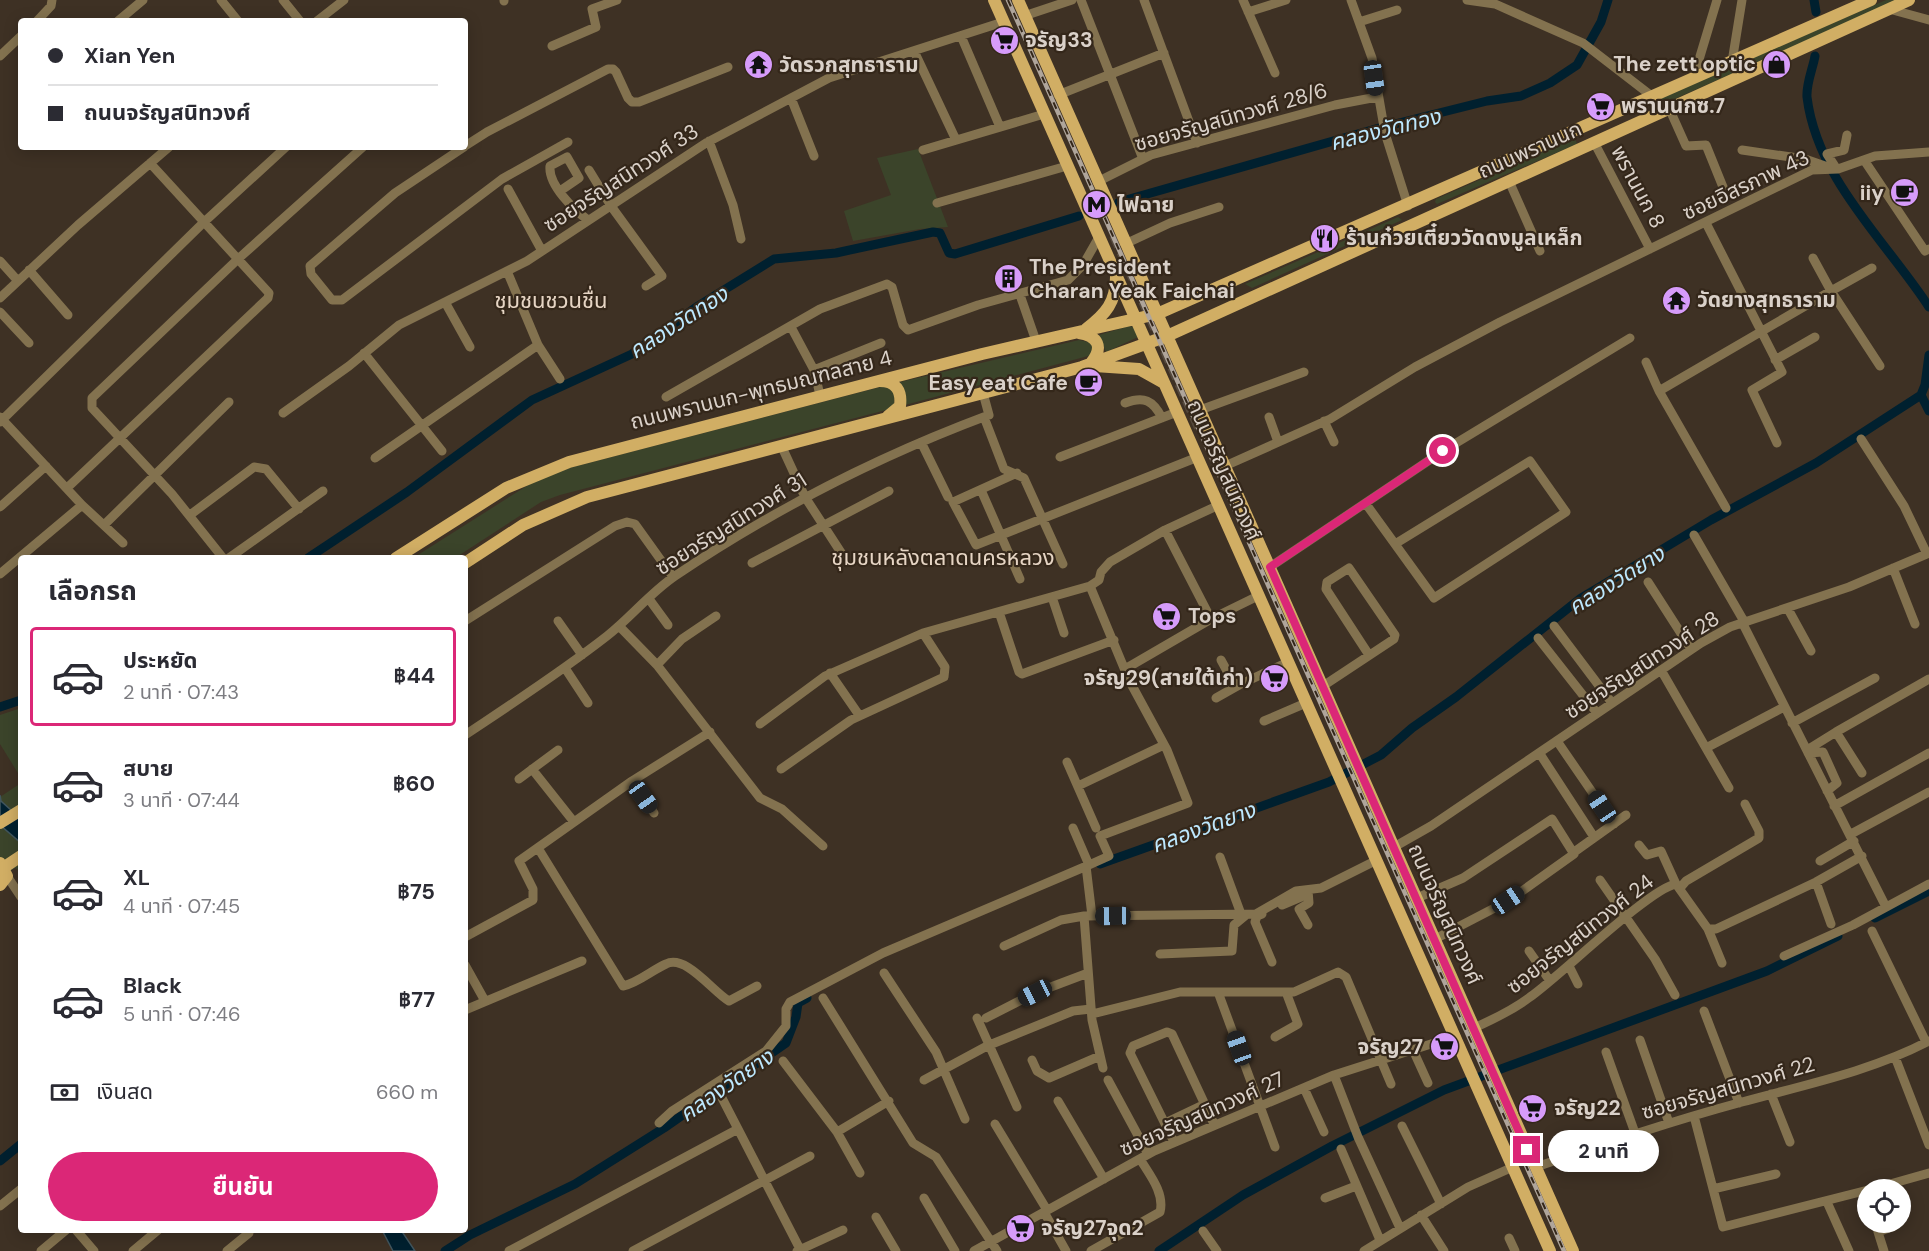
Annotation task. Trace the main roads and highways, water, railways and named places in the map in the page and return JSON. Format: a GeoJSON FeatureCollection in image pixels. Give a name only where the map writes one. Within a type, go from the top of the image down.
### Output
{"type":"FeatureCollection","features":[{"type":"Feature","properties":{"kind":"main road","name":"ถนนจรัญสนิทวงศ์"},"geometry":{"type":"LineString","coordinates":[[994,0],[1067,166],[1106,237]]}},
{"type":"Feature","properties":{"kind":"main road","name":"ถนนจรัญสนิทวงศ์"},"geometry":{"type":"LineString","coordinates":[[1001,0],[1106,237]]}},
{"type":"Feature","properties":{"kind":"main road","name":"ถนนจรัญสนิทวงศ์"},"geometry":{"type":"LineString","coordinates":[[1011,0],[1106,237],[1109,260],[1550,1251]]}},
{"type":"Feature","properties":{"kind":"main road","name":"ถนนจรัญสนิทวงศ์"},"geometry":{"type":"LineString","coordinates":[[1018,0],[1058,95],[1573,1251]]}},
{"type":"Feature","properties":{"kind":"main road","name":"ถนนพรานนก"},"geometry":{"type":"LineString","coordinates":[[1157,314],[1408,206],[1871,0]]}},
{"type":"Feature","properties":{"kind":"main road","name":"ถนนพรานนก"},"geometry":{"type":"LineString","coordinates":[[1167,336],[1909,0]]}},
{"type":"Feature","properties":{"kind":"main road"},"geometry":{"type":"LineString","coordinates":[[1653,97],[1649,102],[1652,109],[1667,109]]}},
{"type":"Feature","properties":{"kind":"main road"},"geometry":{"type":"LineString","coordinates":[[1603,119],[1597,127],[1598,133],[1602,136],[1613,133]]}},
{"type":"Feature","properties":{"kind":"main road"},"geometry":{"type":"LineString","coordinates":[[1573,133],[1589,144]]}},
{"type":"Feature","properties":{"kind":"main road"},"geometry":{"type":"LineString","coordinates":[[1109,260],[1121,263],[1127,259],[1127,248]]}},
{"type":"Feature","properties":{"kind":"main road"},"geometry":{"type":"LineString","coordinates":[[1079,332],[1103,316],[1111,305],[1116,276]]}},
{"type":"Feature","properties":{"kind":"main road","name":"ถนนพรานนก-พุทธมณฑลสาย 4"},"geometry":{"type":"LineString","coordinates":[[401,555],[472,509],[539,472],[605,450],[1036,341],[1157,314]]}},
{"type":"Feature","properties":{"kind":"main road"},"geometry":{"type":"LineString","coordinates":[[1079,332],[1094,337],[1098,342],[1098,354],[1088,364]]}},
{"type":"Feature","properties":{"kind":"main road"},"geometry":{"type":"LineString","coordinates":[[468,561],[523,525],[587,497],[1088,364],[1167,336]]}},
{"type":"Feature","properties":{"kind":"main road"},"geometry":{"type":"LineString","coordinates":[[1088,364],[1139,369],[1165,384]]}},
{"type":"Feature","properties":{"kind":"main road"},"geometry":{"type":"LineString","coordinates":[[876,381],[889,381],[900,391],[902,397],[900,406],[884,419]]}},
{"type":"Feature","properties":{"kind":"main road"},"geometry":{"type":"LineString","coordinates":[[1179,417],[1188,405],[1194,406],[1201,412]]}},
{"type":"Feature","properties":{"kind":"main road","name":"ถนนจรัญสนิทวงศ์"},"geometry":{"type":"LineString","coordinates":[[1197,432],[1285,629]]}},
{"type":"Feature","properties":{"kind":"main road"},"geometry":{"type":"LineString","coordinates":[[1285,629],[1330,703]]}},
{"type":"Feature","properties":{"kind":"main road"},"geometry":{"type":"LineString","coordinates":[[1285,629],[1309,707]]}},
{"type":"Feature","properties":{"kind":"main road"},"geometry":{"type":"LineString","coordinates":[[0,823],[18,812]]}},
{"type":"Feature","properties":{"kind":"main road"},"geometry":{"type":"LineString","coordinates":[[2,877],[18,859]]}},
{"type":"Feature","properties":{"kind":"main road"},"geometry":{"type":"LineString","coordinates":[[0,863],[2,877]]}},
{"type":"Feature","properties":{"kind":"water"},"geometry":{"type":"Polygon","coordinates":[[[0,795],[1,801],[18,816],[18,840],[0,825],[0,795]]]}},
{"type":"Feature","properties":{"kind":"water"},"geometry":{"type":"Polygon","coordinates":[[[384,1233],[403,1233],[415,1251],[393,1251],[384,1233]]]}},
{"type":"Feature","properties":{"kind":"waterway","name":"คลองวัดทอง"},"geometry":{"type":"LineString","coordinates":[[1119,202],[1379,128],[1487,101],[1521,96],[1550,83],[1577,65],[1601,22],[1608,0]]}},
{"type":"Feature","properties":{"kind":"waterway","name":"คลองวัดยาง"},"geometry":{"type":"LineString","coordinates":[[1814,0],[1816,12]]}},
{"type":"Feature","properties":{"kind":"waterway","name":"คลองวัดยาง"},"geometry":{"type":"LineString","coordinates":[[1815,56],[1807,97],[1813,127],[1824,155],[1856,208],[1929,307]]}},
{"type":"Feature","properties":{"kind":"waterway","name":"คลองวัดทอง"},"geometry":{"type":"LineString","coordinates":[[312,555],[407,492],[532,400],[632,354],[698,306],[774,259],[836,253],[933,232],[940,233],[949,253],[955,254],[1079,216]]}},
{"type":"Feature","properties":{"kind":"waterway","name":"คลองวัดยาง"},"geometry":{"type":"LineString","coordinates":[[1100,864],[1329,782],[1381,755],[1412,728],[1456,697],[1581,598],[1711,520],[1816,463],[1921,395],[1925,385],[1929,355]]}},
{"type":"Feature","properties":{"kind":"waterway"},"geometry":{"type":"LineString","coordinates":[[1921,395],[1929,411]]}},
{"type":"Feature","properties":{"kind":"waterway","name":"คลองวัดทอง"},"geometry":{"type":"LineString","coordinates":[[0,707],[18,701]]}},
{"type":"Feature","properties":{"kind":"waterway"},"geometry":{"type":"LineString","coordinates":[[1875,918],[1929,891]]}},
{"type":"Feature","properties":{"kind":"waterway"},"geometry":{"type":"LineString","coordinates":[[1159,1251],[1243,1195],[1332,1146],[1444,1090],[1767,971],[1838,936]]}},
{"type":"Feature","properties":{"kind":"waterway","name":"คลองวัดยาง"},"geometry":{"type":"LineString","coordinates":[[445,1251],[470,1235],[575,1184],[664,1128],[786,1043],[796,1017],[798,1003],[807,998]]}},
{"type":"Feature","properties":{"kind":"waterway"},"geometry":{"type":"LineString","coordinates":[[0,1161],[18,1146]]}},
{"type":"Feature","properties":{"kind":"tunnel"},"geometry":{"type":"LineString","coordinates":[[1115,235],[1201,430]]}},
{"type":"Feature","properties":{"kind":"railway"},"geometry":{"type":"LineString","coordinates":[[1008,0],[1564,1251]]}},
{"type":"Feature","properties":{"kind":"place","name":"จรัญ33"},"geometry":{"type":"Point","coordinates":[1004,40]}},
{"type":"Feature","properties":{"kind":"place","name":"The zett optic"},"geometry":{"type":"Point","coordinates":[1777,64]}},
{"type":"Feature","properties":{"kind":"place","name":"วัดรวกสุทธาราม"},"geometry":{"type":"Point","coordinates":[758,65]}},
{"type":"Feature","properties":{"kind":"place","name":"พรานนกซ.7"},"geometry":{"type":"Point","coordinates":[1600,106]}},
{"type":"Feature","properties":{"kind":"place","name":"iiy"},"geometry":{"type":"Point","coordinates":[1905,193]}},
{"type":"Feature","properties":{"kind":"place","name":"ไฟฉาย"},"geometry":{"type":"Point","coordinates":[1096,205]}},
{"type":"Feature","properties":{"kind":"place","name":"ร้านก๋วยเตี๋ยววัดดงมูลเหล็ก"},"geometry":{"type":"Point","coordinates":[1325,238]}},
{"type":"Feature","properties":{"kind":"place","name":"The President Charan Yeak Faichai"},"geometry":{"type":"Point","coordinates":[1008,279]}},
{"type":"Feature","properties":{"kind":"place","name":"วัดยางสุทธาราม"},"geometry":{"type":"Point","coordinates":[1676,300]}},
{"type":"Feature","properties":{"kind":"place","name":"Easy eat Cafe"},"geometry":{"type":"Point","coordinates":[1089,383]}},
{"type":"Feature","properties":{"kind":"place","name":"Tops"},"geometry":{"type":"Point","coordinates":[1167,616]}},
{"type":"Feature","properties":{"kind":"place","name":"จรัญ29(สายใต้เก่า)"},"geometry":{"type":"Point","coordinates":[1274,678]}},
{"type":"Feature","properties":{"kind":"place","name":"จรัญ27"},"geometry":{"type":"Point","coordinates":[1444,1047]}},
{"type":"Feature","properties":{"kind":"place","name":"จรัญ22"},"geometry":{"type":"Point","coordinates":[1533,1108]}},
{"type":"Feature","properties":{"kind":"place","name":"จรัญ27จุด2"},"geometry":{"type":"Point","coordinates":[1020,1228]}},
{"type":"Feature","properties":{"kind":"district","name":"ชุมชนชวนชื่น"},"geometry":{"type":"Point","coordinates":[551,300]}},
{"type":"Feature","properties":{"kind":"district","name":"ชุมชนหลังตลาดนครหลวง"},"geometry":{"type":"Point","coordinates":[943,557]}}]}
